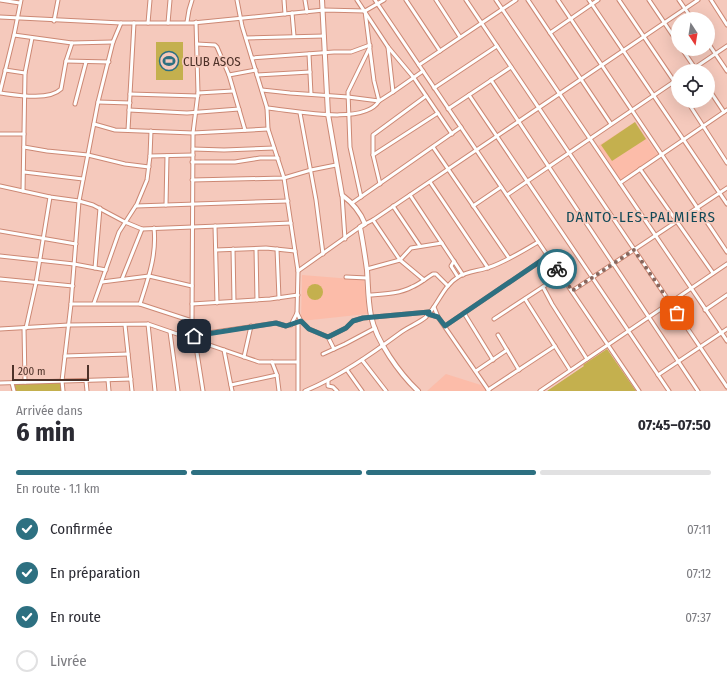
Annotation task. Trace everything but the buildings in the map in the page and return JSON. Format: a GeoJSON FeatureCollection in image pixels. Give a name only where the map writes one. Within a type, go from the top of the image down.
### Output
{"type":"FeatureCollection","features":[{"type":"Feature","properties":{"kind":"street"},"geometry":{"type":"LineString","coordinates":[[0,0],[20,1],[14,35],[0,93],[24,96],[53,94],[58,92],[61,89],[66,61],[72,43]]}},
{"type":"Feature","properties":{"kind":"street"},"geometry":{"type":"LineString","coordinates":[[54,21],[58,0]]}},
{"type":"Feature","properties":{"kind":"street"},"geometry":{"type":"LineString","coordinates":[[148,23],[150,0]]}},
{"type":"Feature","properties":{"kind":"street"},"geometry":{"type":"LineString","coordinates":[[168,23],[170,0]]}},
{"type":"Feature","properties":{"kind":"street"},"geometry":{"type":"LineString","coordinates":[[187,22],[192,0]]}},
{"type":"Feature","properties":{"kind":"street"},"geometry":{"type":"LineString","coordinates":[[237,0],[240,18],[267,108],[268,129],[284,178],[288,201],[298,271],[298,391]]}},
{"type":"Feature","properties":{"kind":"street"},"geometry":{"type":"LineString","coordinates":[[284,0],[285,14]]}},
{"type":"Feature","properties":{"kind":"street"},"geometry":{"type":"LineString","coordinates":[[305,0],[307,12]]}},
{"type":"Feature","properties":{"kind":"street"},"geometry":{"type":"LineString","coordinates":[[322,0],[324,10],[328,114],[342,195],[345,239]]}},
{"type":"Feature","properties":{"kind":"street"},"geometry":{"type":"LineString","coordinates":[[357,0],[388,46],[414,78],[452,134]]}},
{"type":"Feature","properties":{"kind":"street"},"geometry":{"type":"LineString","coordinates":[[375,0],[639,391]]}},
{"type":"Feature","properties":{"kind":"street"},"geometry":{"type":"LineString","coordinates":[[0,17],[54,21],[121,23],[196,22],[324,10],[365,11],[384,0]]}},
{"type":"Feature","properties":{"kind":"street"},"geometry":{"type":"LineString","coordinates":[[406,0],[440,51]]}},
{"type":"Feature","properties":{"kind":"street"},"geometry":{"type":"LineString","coordinates":[[436,0],[460,37]]}},
{"type":"Feature","properties":{"kind":"street"},"geometry":{"type":"LineString","coordinates":[[466,0],[727,387]]}},
{"type":"Feature","properties":{"kind":"street"},"geometry":{"type":"LineString","coordinates":[[496,0],[727,342]]}},
{"type":"Feature","properties":{"kind":"street"},"geometry":{"type":"LineString","coordinates":[[419,65],[516,0]]}},
{"type":"Feature","properties":{"kind":"street"},"geometry":{"type":"LineString","coordinates":[[528,0],[611,124]]}},
{"type":"Feature","properties":{"kind":"street"},"geometry":{"type":"LineString","coordinates":[[558,0],[727,252]]}},
{"type":"Feature","properties":{"kind":"street"},"geometry":{"type":"LineString","coordinates":[[589,0],[727,204]]}},
{"type":"Feature","properties":{"kind":"street"},"geometry":{"type":"LineString","coordinates":[[550,33],[598,0]]}},
{"type":"Feature","properties":{"kind":"street"},"geometry":{"type":"LineString","coordinates":[[619,0],[671,78]]}},
{"type":"Feature","properties":{"kind":"street"},"geometry":{"type":"LineString","coordinates":[[649,0],[671,33]]}},
{"type":"Feature","properties":{"kind":"street"},"geometry":{"type":"LineString","coordinates":[[679,0],[687,12]]}},
{"type":"Feature","properties":{"kind":"street"},"geometry":{"type":"LineString","coordinates":[[298,271],[360,227],[430,182],[698,0]]}},
{"type":"Feature","properties":{"kind":"street"},"geometry":{"type":"LineString","coordinates":[[711,0],[727,25]]}},
{"type":"Feature","properties":{"kind":"street"},"geometry":{"type":"LineString","coordinates":[[365,11],[379,101]]}},
{"type":"Feature","properties":{"kind":"street"},"geometry":{"type":"LineString","coordinates":[[292,13],[294,36]]}},
{"type":"Feature","properties":{"kind":"street"},"geometry":{"type":"LineString","coordinates":[[196,22],[198,95],[193,133],[192,162],[192,322],[203,391]]}},
{"type":"Feature","properties":{"kind":"street"},"geometry":{"type":"LineString","coordinates":[[63,391],[62,381],[73,286],[79,201],[98,102],[113,42],[121,23]]}},
{"type":"Feature","properties":{"kind":"street"},"geometry":{"type":"LineString","coordinates":[[128,130],[134,23]]}},
{"type":"Feature","properties":{"kind":"street"},"geometry":{"type":"LineString","coordinates":[[14,35],[72,43],[113,42]]}},
{"type":"Feature","properties":{"kind":"street"},"geometry":{"type":"LineString","coordinates":[[246,38],[324,36]]}},
{"type":"Feature","properties":{"kind":"street"},"geometry":{"type":"LineString","coordinates":[[23,191],[25,73],[32,38]]}},
{"type":"Feature","properties":{"kind":"street"},"geometry":{"type":"LineString","coordinates":[[197,44],[217,46],[229,75],[245,130]]}},
{"type":"Feature","properties":{"kind":"street"},"geometry":{"type":"LineString","coordinates":[[252,58],[326,52],[351,52],[370,46]]}},
{"type":"Feature","properties":{"kind":"street"},"geometry":{"type":"LineString","coordinates":[[361,197],[350,147],[348,97],[350,87],[370,46]]}},
{"type":"Feature","properties":{"kind":"street"},"geometry":{"type":"LineString","coordinates":[[388,46],[393,92]]}},
{"type":"Feature","properties":{"kind":"street"},"geometry":{"type":"LineString","coordinates":[[434,88],[497,46]]}},
{"type":"Feature","properties":{"kind":"street"},"geometry":{"type":"LineString","coordinates":[[727,46],[715,54],[727,71]]}},
{"type":"Feature","properties":{"kind":"street"},"geometry":{"type":"LineString","coordinates":[[309,54],[311,94]]}},
{"type":"Feature","properties":{"kind":"street"},"geometry":{"type":"LineString","coordinates":[[703,64],[713,56]]}},
{"type":"Feature","properties":{"kind":"street"},"geometry":{"type":"LineString","coordinates":[[66,61],[109,62]]}},
{"type":"Feature","properties":{"kind":"street"},"geometry":{"type":"LineString","coordinates":[[75,104],[86,62]]}},
{"type":"Feature","properties":{"kind":"street"},"geometry":{"type":"LineString","coordinates":[[448,109],[511,67]]}},
{"type":"Feature","properties":{"kind":"street"},"geometry":{"type":"LineString","coordinates":[[5,70],[25,73]]}},
{"type":"Feature","properties":{"kind":"street"},"geometry":{"type":"LineString","coordinates":[[229,75],[256,70]]}},
{"type":"Feature","properties":{"kind":"street"},"geometry":{"type":"LineString","coordinates":[[257,75],[310,72]]}},
{"type":"Feature","properties":{"kind":"street"},"geometry":{"type":"LineString","coordinates":[[267,108],[283,109],[300,113],[348,115],[372,108],[379,101],[423,72]]}},
{"type":"Feature","properties":{"kind":"street"},"geometry":{"type":"LineString","coordinates":[[491,80],[698,391]]}},
{"type":"Feature","properties":{"kind":"street"},"geometry":{"type":"LineString","coordinates":[[507,195],[671,84]]}},
{"type":"Feature","properties":{"kind":"street"},"geometry":{"type":"LineString","coordinates":[[262,90],[379,101]]}},
{"type":"Feature","properties":{"kind":"street"},"geometry":{"type":"LineString","coordinates":[[130,94],[198,95],[233,91]]}},
{"type":"Feature","properties":{"kind":"street"},"geometry":{"type":"LineString","coordinates":[[469,95],[669,391]]}},
{"type":"Feature","properties":{"kind":"street"},"geometry":{"type":"LineString","coordinates":[[380,184],[373,155],[373,135],[426,96]]}},
{"type":"Feature","properties":{"kind":"street"},"geometry":{"type":"LineString","coordinates":[[620,183],[726,111],[715,97]]}},
{"type":"Feature","properties":{"kind":"street"},"geometry":{"type":"LineString","coordinates":[[98,102],[130,103]]}},
{"type":"Feature","properties":{"kind":"street"},"geometry":{"type":"LineString","coordinates":[[691,108],[727,163]]}},
{"type":"Feature","properties":{"kind":"street"},"geometry":{"type":"LineString","coordinates":[[129,110],[187,113],[239,109]]}},
{"type":"Feature","properties":{"kind":"street"},"geometry":{"type":"LineString","coordinates":[[300,113],[311,170],[323,254]]}},
{"type":"Feature","properties":{"kind":"street"},"geometry":{"type":"LineString","coordinates":[[373,155],[438,113]]}},
{"type":"Feature","properties":{"kind":"street"},"geometry":{"type":"LineString","coordinates":[[94,124],[104,128],[193,133],[268,129]]}},
{"type":"Feature","properties":{"kind":"street"},"geometry":{"type":"LineString","coordinates":[[352,203],[461,127]]}},
{"type":"Feature","properties":{"kind":"street"},"geometry":{"type":"LineString","coordinates":[[94,304],[119,232],[136,206],[147,180],[151,131]]}},
{"type":"Feature","properties":{"kind":"street"},"geometry":{"type":"LineString","coordinates":[[0,134],[24,134]]}},
{"type":"Feature","properties":{"kind":"street"},"geometry":{"type":"LineString","coordinates":[[24,147],[88,155],[125,164],[149,167]]}},
{"type":"Feature","properties":{"kind":"street"},"geometry":{"type":"LineString","coordinates":[[433,147],[509,258]]}},
{"type":"Feature","properties":{"kind":"street"},"geometry":{"type":"LineString","coordinates":[[193,149],[224,150],[274,148]]}},
{"type":"Feature","properties":{"kind":"street"},"geometry":{"type":"LineString","coordinates":[[150,156],[193,154]]}},
{"type":"Feature","properties":{"kind":"street"},"geometry":{"type":"LineString","coordinates":[[166,205],[167,156]]}},
{"type":"Feature","properties":{"kind":"street"},"geometry":{"type":"LineString","coordinates":[[192,162],[235,162],[260,158],[278,158]]}},
{"type":"Feature","properties":{"kind":"street"},"geometry":{"type":"LineString","coordinates":[[192,180],[284,178],[311,170],[336,165]]}},
{"type":"Feature","properties":{"kind":"street"},"geometry":{"type":"LineString","coordinates":[[640,169],[713,274]]}},
{"type":"Feature","properties":{"kind":"street"},"geometry":{"type":"LineString","coordinates":[[24,172],[83,179]]}},
{"type":"Feature","properties":{"kind":"street"},"geometry":{"type":"LineString","coordinates":[[430,182],[488,268]]}},
{"type":"Feature","properties":{"kind":"street"},"geometry":{"type":"LineString","coordinates":[[0,186],[50,197],[79,201],[100,208],[125,222],[142,229],[291,223]]}},
{"type":"Feature","properties":{"kind":"street"},"geometry":{"type":"LineString","coordinates":[[473,206],[501,187]]}},
{"type":"Feature","properties":{"kind":"street"},"geometry":{"type":"LineString","coordinates":[[572,291],[727,188]]}},
{"type":"Feature","properties":{"kind":"street"},"geometry":{"type":"LineString","coordinates":[[342,195],[352,203],[361,215],[365,224]]}},
{"type":"Feature","properties":{"kind":"street"},"geometry":{"type":"LineString","coordinates":[[410,195],[463,274]]}},
{"type":"Feature","properties":{"kind":"street"},"geometry":{"type":"LineString","coordinates":[[25,382],[25,328],[36,283],[50,197]]}},
{"type":"Feature","properties":{"kind":"street"},"geometry":{"type":"LineString","coordinates":[[136,206],[288,201]]}},
{"type":"Feature","properties":{"kind":"street"},"geometry":{"type":"LineString","coordinates":[[393,206],[420,246]]}},
{"type":"Feature","properties":{"kind":"street"},"geometry":{"type":"LineString","coordinates":[[95,268],[100,208]]}},
{"type":"Feature","properties":{"kind":"street"},"geometry":{"type":"LineString","coordinates":[[373,220],[400,260],[424,280]]}},
{"type":"Feature","properties":{"kind":"street"},"geometry":{"type":"LineString","coordinates":[[215,226],[217,303]]}},
{"type":"Feature","properties":{"kind":"street"},"geometry":{"type":"LineString","coordinates":[[360,227],[367,269],[371,317],[383,346],[416,390]]}},
{"type":"Feature","properties":{"kind":"street"},"geometry":{"type":"LineString","coordinates":[[140,304],[154,259],[154,228]]}},
{"type":"Feature","properties":{"kind":"street"},"geometry":{"type":"LineString","coordinates":[[122,278],[142,229]]}},
{"type":"Feature","properties":{"kind":"street"},"geometry":{"type":"LineString","coordinates":[[0,231],[76,244]]}},
{"type":"Feature","properties":{"kind":"street"},"geometry":{"type":"LineString","coordinates":[[305,391],[328,381],[347,370],[425,317],[434,307],[446,285],[458,277],[463,274],[488,268],[538,242]]}},
{"type":"Feature","properties":{"kind":"street"},"geometry":{"type":"LineString","coordinates":[[367,269],[400,260],[411,248],[442,243]]}},
{"type":"Feature","properties":{"kind":"street"},"geometry":{"type":"LineString","coordinates":[[216,250],[256,248],[295,251]]}},
{"type":"Feature","properties":{"kind":"street"},"geometry":{"type":"LineString","coordinates":[[256,248],[257,300]]}},
{"type":"Feature","properties":{"kind":"street"},"geometry":{"type":"LineString","coordinates":[[232,249],[234,301]]}},
{"type":"Feature","properties":{"kind":"street"},"geometry":{"type":"LineString","coordinates":[[277,250],[278,298]]}},
{"type":"Feature","properties":{"kind":"street"},"geometry":{"type":"LineString","coordinates":[[0,256],[74,264],[106,270]]}},
{"type":"Feature","properties":{"kind":"street"},"geometry":{"type":"LineString","coordinates":[[445,326],[548,256]]}},
{"type":"Feature","properties":{"kind":"street"},"geometry":{"type":"LineString","coordinates":[[454,261],[451,266],[458,277]]}},
{"type":"Feature","properties":{"kind":"street"},"geometry":{"type":"LineString","coordinates":[[540,391],[727,264]]}},
{"type":"Feature","properties":{"kind":"street"},"geometry":{"type":"LineString","coordinates":[[369,295],[404,290],[413,287],[435,274],[446,285]]}},
{"type":"Feature","properties":{"kind":"street"},"geometry":{"type":"LineString","coordinates":[[494,319],[561,275]]}},
{"type":"Feature","properties":{"kind":"street"},"geometry":{"type":"LineString","coordinates":[[102,282],[122,278],[149,276],[192,286]]}},
{"type":"Feature","properties":{"kind":"street"},"geometry":{"type":"LineString","coordinates":[[346,276],[367,278]]}},
{"type":"Feature","properties":{"kind":"street"},"geometry":{"type":"LineString","coordinates":[[0,279],[73,286]]}},
{"type":"Feature","properties":{"kind":"street"},"geometry":{"type":"LineString","coordinates":[[543,287],[586,359]]}},
{"type":"Feature","properties":{"kind":"street"},"geometry":{"type":"LineString","coordinates":[[192,304],[257,300],[298,295]]}},
{"type":"Feature","properties":{"kind":"street"},"geometry":{"type":"LineString","coordinates":[[705,310],[727,295]]}},
{"type":"Feature","properties":{"kind":"street"},"geometry":{"type":"LineString","coordinates":[[525,298],[570,370]]}},
{"type":"Feature","properties":{"kind":"street"},"geometry":{"type":"LineString","coordinates":[[71,304],[140,304],[192,322]]}},
{"type":"Feature","properties":{"kind":"street"},"geometry":{"type":"LineString","coordinates":[[434,307],[438,317],[489,390],[555,346]]}},
{"type":"Feature","properties":{"kind":"street"},"geometry":{"type":"LineString","coordinates":[[291,325],[297,313]]}},
{"type":"Feature","properties":{"kind":"street"},"geometry":{"type":"LineString","coordinates":[[328,337],[346,328],[353,321],[371,317],[429,313],[438,317]]}},
{"type":"Feature","properties":{"kind":"street"},"geometry":{"type":"LineString","coordinates":[[464,313],[493,360]]}},
{"type":"Feature","properties":{"kind":"street"},"geometry":{"type":"LineString","coordinates":[[194,336],[251,326],[276,323],[286,326],[299,322]]}},
{"type":"Feature","properties":{"kind":"street"},"geometry":{"type":"LineString","coordinates":[[299,322],[309,329],[328,337],[334,349]]}},
{"type":"Feature","properties":{"kind":"street"},"geometry":{"type":"LineString","coordinates":[[0,329],[69,325],[148,324],[259,362],[297,362]]}},
{"type":"Feature","properties":{"kind":"street"},"geometry":{"type":"LineString","coordinates":[[148,324],[156,391]]}},
{"type":"Feature","properties":{"kind":"street"},"geometry":{"type":"LineString","coordinates":[[125,325],[132,391]]}},
{"type":"Feature","properties":{"kind":"street"},"geometry":{"type":"LineString","coordinates":[[244,357],[251,326]]}},
{"type":"Feature","properties":{"kind":"street"},"geometry":{"type":"LineString","coordinates":[[323,354],[375,328]]}},
{"type":"Feature","properties":{"kind":"street"},"geometry":{"type":"LineString","coordinates":[[658,375],[727,329]]}},
{"type":"Feature","properties":{"kind":"street"},"geometry":{"type":"LineString","coordinates":[[170,332],[178,391]]}},
{"type":"Feature","properties":{"kind":"street"},"geometry":{"type":"LineString","coordinates":[[498,335],[519,370]]}},
{"type":"Feature","properties":{"kind":"street"},"geometry":{"type":"LineString","coordinates":[[224,350],[232,391]]}},
{"type":"Feature","properties":{"kind":"street"},"geometry":{"type":"LineString","coordinates":[[476,371],[507,350]]}},
{"type":"Feature","properties":{"kind":"street"},"geometry":{"type":"LineString","coordinates":[[65,356],[128,354]]}},
{"type":"Feature","properties":{"kind":"street"},"geometry":{"type":"LineString","coordinates":[[362,360],[386,391]]}},
{"type":"Feature","properties":{"kind":"street"},"geometry":{"type":"LineString","coordinates":[[272,362],[277,375],[279,391]]}},
{"type":"Feature","properties":{"kind":"street"},"geometry":{"type":"LineString","coordinates":[[347,370],[362,391]]}},
{"type":"Feature","properties":{"kind":"street"},"geometry":{"type":"LineString","coordinates":[[231,385],[277,375]]}},
{"type":"Feature","properties":{"kind":"street"},"geometry":{"type":"LineString","coordinates":[[0,383],[130,379]]}},
{"type":"Feature","properties":{"kind":"street"},"geometry":{"type":"LineString","coordinates":[[108,380],[109,391]]}},
{"type":"Feature","properties":{"kind":"street"},"geometry":{"type":"LineString","coordinates":[[86,381],[87,391]]}},
{"type":"Feature","properties":{"kind":"street"},"geometry":{"type":"LineString","coordinates":[[327,390],[328,381]]}},
{"type":"Feature","properties":{"kind":"street"},"geometry":{"type":"LineString","coordinates":[[12,382],[14,391]]}},
{"type":"Feature","properties":{"kind":"street"},"geometry":{"type":"LineString","coordinates":[[328,386],[333,387],[337,391]]}},
{"type":"Feature","properties":{"kind":"shaded area","name":"CLUB ASOS"},"geometry":{"type":"Polygon","coordinates":[[[156,42],[183,42],[183,80],[156,80],[156,42]]]}},
{"type":"Feature","properties":{"kind":"shaded area"},"geometry":{"type":"Polygon","coordinates":[[[635,122],[658,155],[621,180],[598,146],[635,122]]]}},
{"type":"Feature","properties":{"kind":"shaded area"},"geometry":{"type":"Polygon","coordinates":[[[635,122],[646,139],[612,161],[601,145],[635,122]]]}},
{"type":"Feature","properties":{"kind":"shaded area"},"geometry":{"type":"Polygon","coordinates":[[[302,275],[364,280],[367,314],[301,321],[302,275]]]}},
{"type":"Feature","properties":{"kind":"shaded area"},"geometry":{"type":"Polygon","coordinates":[[[312,284],[318,284],[323,289],[321,298],[318,300],[312,300],[307,295],[307,289],[312,284]]]}},
{"type":"Feature","properties":{"kind":"shaded area"},"geometry":{"type":"Polygon","coordinates":[[[607,349],[636,391],[547,391],[584,366],[583,365],[607,349]]]}},
{"type":"Feature","properties":{"kind":"shaded area"},"geometry":{"type":"Polygon","coordinates":[[[446,374],[484,386],[487,391],[427,391],[446,374]]]}},
{"type":"Feature","properties":{"kind":"shaded area"},"geometry":{"type":"Polygon","coordinates":[[[61,382],[61,391],[15,391],[15,383],[61,382]]]}},
{"type":"Feature","properties":{"kind":"way so far"},"geometry":{"type":"LineString","coordinates":[[557,269],[572,291],[634,250],[677,313]]}},
{"type":"Feature","properties":{"kind":"place","name":"CLUB ASOS"},"geometry":{"type":"Point","coordinates":[169,61]}},
{"type":"Feature","properties":{"kind":"district","name":"DANTO-LES-PALMIERS"},"geometry":{"type":"Point","coordinates":[641,217]}},
{"type":"Feature","properties":{"kind":"route"},"geometry":{"type":"LineString","coordinates":[[194,336],[276,323],[288,326],[301,321],[309,329],[328,337],[346,328],[353,321],[363,318],[429,312],[428,314],[438,317],[445,326],[548,256],[557,269]]}}]}
